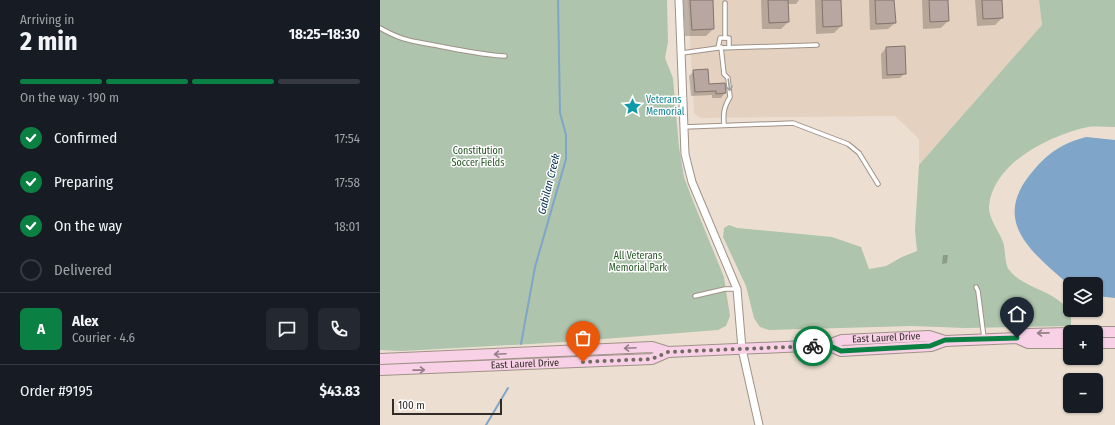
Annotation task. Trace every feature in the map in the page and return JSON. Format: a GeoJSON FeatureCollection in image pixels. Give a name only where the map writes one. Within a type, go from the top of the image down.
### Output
{"type":"FeatureCollection","features":[{"type":"Feature","properties":{"kind":"main road"},"geometry":{"type":"LineString","coordinates":[[1103,332],[1115,332]]}},
{"type":"Feature","properties":{"kind":"main road","name":"East Laurel Drive"},"geometry":{"type":"LineString","coordinates":[[380,359],[652,347],[668,352],[828,345],[842,340],[921,336],[929,336],[945,340],[1017,338],[1027,334],[1063,333]]}},
{"type":"Feature","properties":{"kind":"main road","name":"East Laurel Drive"},"geometry":{"type":"LineString","coordinates":[[1017,338],[1028,343],[1063,343]]}},
{"type":"Feature","properties":{"kind":"main road"},"geometry":{"type":"LineString","coordinates":[[1103,343],[1115,342]]}},
{"type":"Feature","properties":{"kind":"main road","name":"East Laurel Drive"},"geometry":{"type":"LineString","coordinates":[[380,370],[652,359],[668,352]]}},
{"type":"Feature","properties":{"kind":"street"},"geometry":{"type":"LineString","coordinates":[[679,0],[686,154],[692,182],[737,289],[742,349],[759,425]]}},
{"type":"Feature","properties":{"kind":"lane"},"geometry":{"type":"LineString","coordinates":[[725,3],[725,38]]}},
{"type":"Feature","properties":{"kind":"lane"},"geometry":{"type":"LineString","coordinates":[[380,28],[399,38],[418,44],[439,46],[483,55],[505,56]]}},
{"type":"Feature","properties":{"kind":"lane"},"geometry":{"type":"LineString","coordinates":[[724,124],[723,113],[725,105],[730,97],[728,78],[724,74],[720,38],[729,38],[729,47]]}},
{"type":"Feature","properties":{"kind":"lane"},"geometry":{"type":"LineString","coordinates":[[682,53],[720,47],[816,45]]}},
{"type":"Feature","properties":{"kind":"lane"},"geometry":{"type":"LineString","coordinates":[[684,127],[724,124],[793,123],[848,144],[859,153],[878,184]]}},
{"type":"Feature","properties":{"kind":"lane"},"geometry":{"type":"LineString","coordinates":[[976,287],[978,292],[984,339]]}},
{"type":"Feature","properties":{"kind":"lane"},"geometry":{"type":"LineString","coordinates":[[695,296],[724,289],[737,289]]}},
{"type":"Feature","properties":{"kind":"shaded area"},"geometry":{"type":"Polygon","coordinates":[[[688,0],[1039,0],[1042,25],[919,165],[919,139],[895,116],[700,118],[694,113],[688,0]]]}},
{"type":"Feature","properties":{"kind":"green space","name":"Constitution Soccer Fields"},"geometry":{"type":"Polygon","coordinates":[[[380,0],[667,0],[668,42],[665,58],[673,78],[679,147],[684,177],[724,277],[730,316],[726,326],[718,330],[565,342],[402,351],[380,350],[380,0]]]}},
{"type":"Feature","properties":{"kind":"green space"},"geometry":{"type":"Polygon","coordinates":[[[1039,0],[1115,0],[1115,127],[1088,127],[1073,131],[1041,144],[1026,153],[1012,164],[1001,177],[993,191],[989,206],[990,215],[1003,242],[1006,261],[1010,271],[1024,282],[1057,299],[1063,305],[1063,317],[1071,317],[1071,325],[965,328],[912,326],[769,330],[760,327],[754,318],[746,286],[723,237],[724,228],[729,225],[737,228],[832,237],[861,247],[869,269],[886,266],[917,251],[915,230],[919,165],[1042,25],[1039,0]]]}},
{"type":"Feature","properties":{"kind":"water"},"geometry":{"type":"Polygon","coordinates":[[[1086,137],[1115,140],[1115,298],[1103,297],[1103,277],[1063,277],[1063,280],[1028,246],[1020,233],[1015,219],[1015,205],[1021,189],[1033,171],[1051,153],[1070,142],[1086,137]]]}},
{"type":"Feature","properties":{"kind":"building"},"geometry":{"type":"Polygon","coordinates":[[[690,0],[713,0],[714,29],[692,30],[690,0]]]}},
{"type":"Feature","properties":{"kind":"building"},"geometry":{"type":"Polygon","coordinates":[[[768,0],[788,0],[789,22],[769,23],[768,0]]]}},
{"type":"Feature","properties":{"kind":"building"},"geometry":{"type":"Polygon","coordinates":[[[822,0],[841,0],[842,26],[823,27],[822,0]]]}},
{"type":"Feature","properties":{"kind":"building"},"geometry":{"type":"Polygon","coordinates":[[[875,0],[894,0],[896,23],[876,24],[875,0]]]}},
{"type":"Feature","properties":{"kind":"building"},"geometry":{"type":"Polygon","coordinates":[[[929,0],[948,0],[949,21],[930,22],[929,0]]]}},
{"type":"Feature","properties":{"kind":"building"},"geometry":{"type":"Polygon","coordinates":[[[982,0],[1002,0],[1003,18],[983,19],[982,0]]]}},
{"type":"Feature","properties":{"kind":"building"},"geometry":{"type":"Polygon","coordinates":[[[905,46],[906,74],[887,75],[886,47],[905,46]]]}},
{"type":"Feature","properties":{"kind":"building"},"geometry":{"type":"Polygon","coordinates":[[[708,69],[709,84],[725,83],[726,93],[716,94],[716,91],[695,92],[693,70],[708,69]]]}},
{"type":"Feature","properties":{"kind":"waterway","name":"Gabilan Creek"},"geometry":{"type":"LineString","coordinates":[[521,344],[535,267],[566,159],[566,135],[560,113],[558,0]]}},
{"type":"Feature","properties":{"kind":"waterway","name":"Gabilan Creek"},"geometry":{"type":"LineString","coordinates":[[486,425],[508,388]]}},
{"type":"Feature","properties":{"kind":"way so far"},"geometry":{"type":"LineString","coordinates":[[583,362],[652,359],[668,352],[813,346]]}},
{"type":"Feature","properties":{"kind":"place","name":"Veterans Memorial"},"geometry":{"type":"Point","coordinates":[633,106]}},
{"type":"Feature","properties":{"kind":"route"},"geometry":{"type":"LineString","coordinates":[[813,346],[828,345],[841,351],[930,346],[945,340],[1017,338]]}},
{"type":"Feature","properties":{"kind":"park label","name":"All Veterans Memorial Park"},"geometry":{"type":"Point","coordinates":[638,262]}}]}
